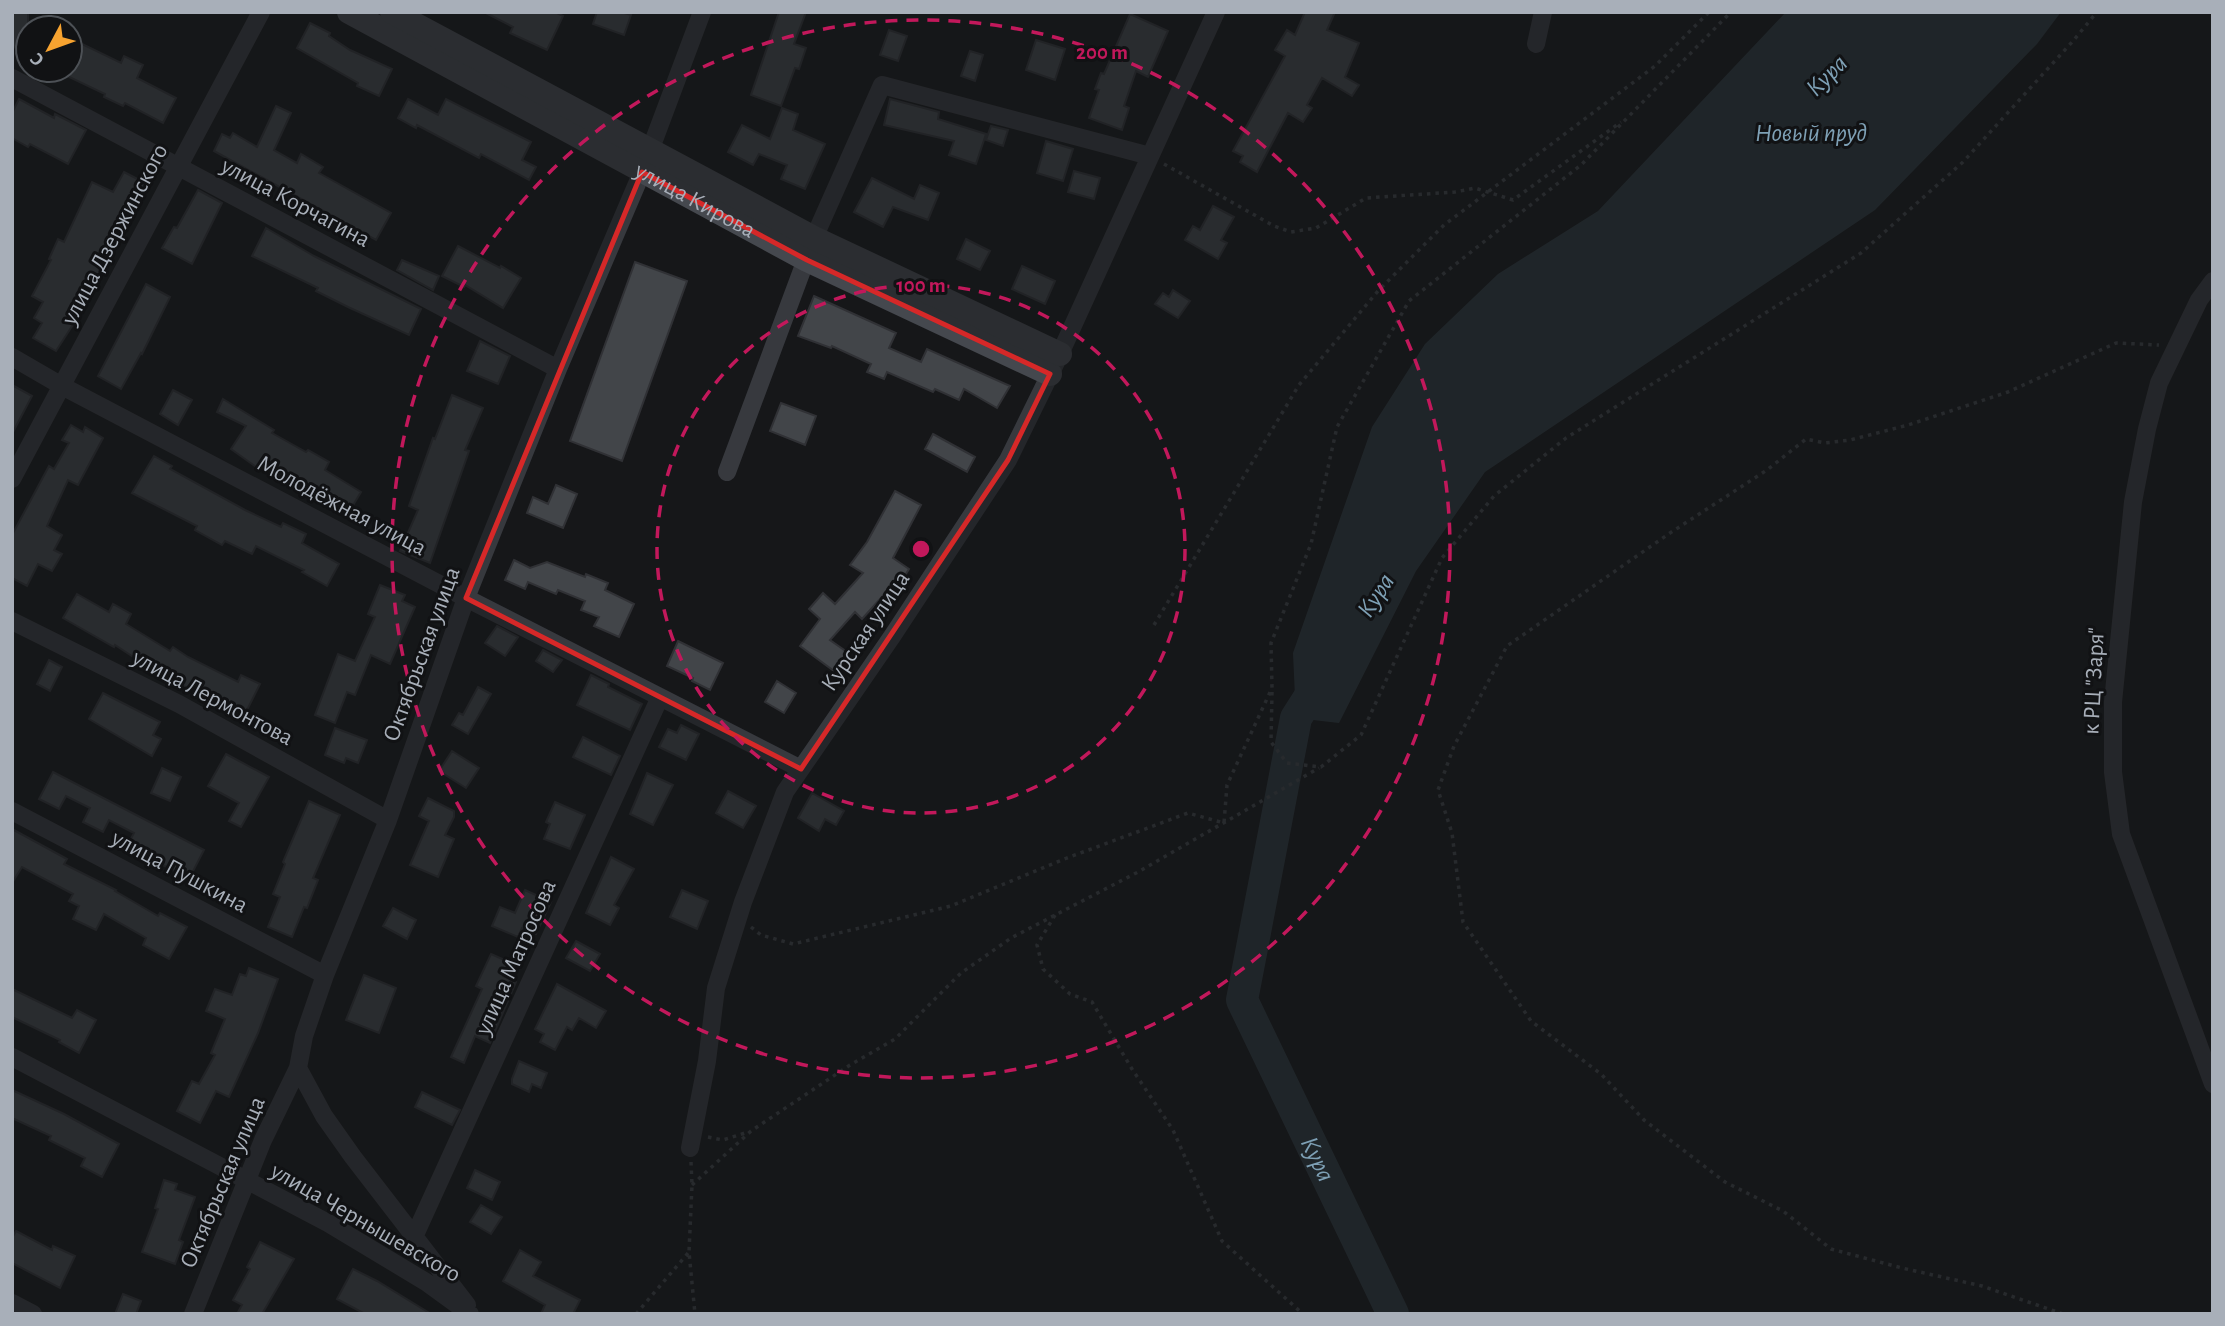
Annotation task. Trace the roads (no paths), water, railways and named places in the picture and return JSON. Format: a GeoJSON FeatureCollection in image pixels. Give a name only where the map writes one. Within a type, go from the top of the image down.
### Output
{"type":"FeatureCollection","features":[{"type":"Feature","properties":{"kind":"street","name":"улица Дзержинского"},"geometry":{"type":"LineString","coordinates":[[12,479],[261,12]]}},
{"type":"Feature","properties":{"kind":"street","name":"улица Кирова"},"geometry":{"type":"LineString","coordinates":[[349,12],[646,161],[811,249],[1055,364]]}},
{"type":"Feature","properties":{"kind":"street","name":"улица Кирова"},"geometry":{"type":"LineString","coordinates":[[392,12],[646,161]]}},
{"type":"Feature","properties":{"kind":"street","name":"Октябрьская улица"},"geometry":{"type":"LineString","coordinates":[[193,1314],[246,1181],[298,1068],[304,1036],[325,975],[388,820],[466,598],[558,369],[646,161],[702,12]]}},
{"type":"Feature","properties":{"kind":"street","name":"Курская улица"},"geometry":{"type":"LineString","coordinates":[[690,1148],[707,1061],[716,988],[738,917],[785,792],[1008,460],[1055,364],[1216,12]]}},
{"type":"Feature","properties":{"kind":"street"},"geometry":{"type":"LineString","coordinates":[[1536,44],[1543,12]]}},
{"type":"Feature","properties":{"kind":"street","name":"улица Корчагина"},"geometry":{"type":"LineString","coordinates":[[12,78],[558,369]]}},
{"type":"Feature","properties":{"kind":"street"},"geometry":{"type":"LineString","coordinates":[[727,472],[811,249],[882,85],[1150,156]]}},
{"type":"Feature","properties":{"kind":"street","name":"к РЦ \"Заря\""},"geometry":{"type":"LineString","coordinates":[[2213,281],[2199,300],[2159,383],[2133,502],[2113,702],[2113,772],[2121,834],[2213,1084]]}},
{"type":"Feature","properties":{"kind":"street","name":"Молодёжная улица"},"geometry":{"type":"LineString","coordinates":[[12,357],[61,386],[466,598],[801,769]]}},
{"type":"Feature","properties":{"kind":"street","name":"улица Лермонтова"},"geometry":{"type":"LineString","coordinates":[[12,621],[179,704],[388,820]]}},
{"type":"Feature","properties":{"kind":"street","name":"улица Матросова"},"geometry":{"type":"LineString","coordinates":[[415,1237],[660,697]]}},
{"type":"Feature","properties":{"kind":"street","name":"улица Пушкина"},"geometry":{"type":"LineString","coordinates":[[12,811],[325,975]]}},
{"type":"Feature","properties":{"kind":"street","name":"улица Чернышевского"},"geometry":{"type":"LineString","coordinates":[[12,1057],[328,1223],[426,1282],[472,1314]]}},
{"type":"Feature","properties":{"kind":"street"},"geometry":{"type":"LineString","coordinates":[[298,1068],[324,1116],[472,1314]]}},
{"type":"Feature","properties":{"kind":"street"},"geometry":{"type":"LineString","coordinates":[[12,1303],[33,1314]]}},
{"type":"Feature","properties":{"kind":"water","name":"Новый пруд"},"geometry":{"type":"Polygon","coordinates":[[[1786,12],[2061,12],[2037,44],[1875,210],[1485,472],[1416,571],[1339,723],[1296,718],[1293,653],[1372,427],[1425,344],[1498,274],[1598,211],[1786,12]]]}},
{"type":"Feature","properties":{"kind":"waterway","name":"Кура"},"geometry":{"type":"LineString","coordinates":[[1319,682],[1296,718],[1242,1000],[1393,1314]]}}]}
